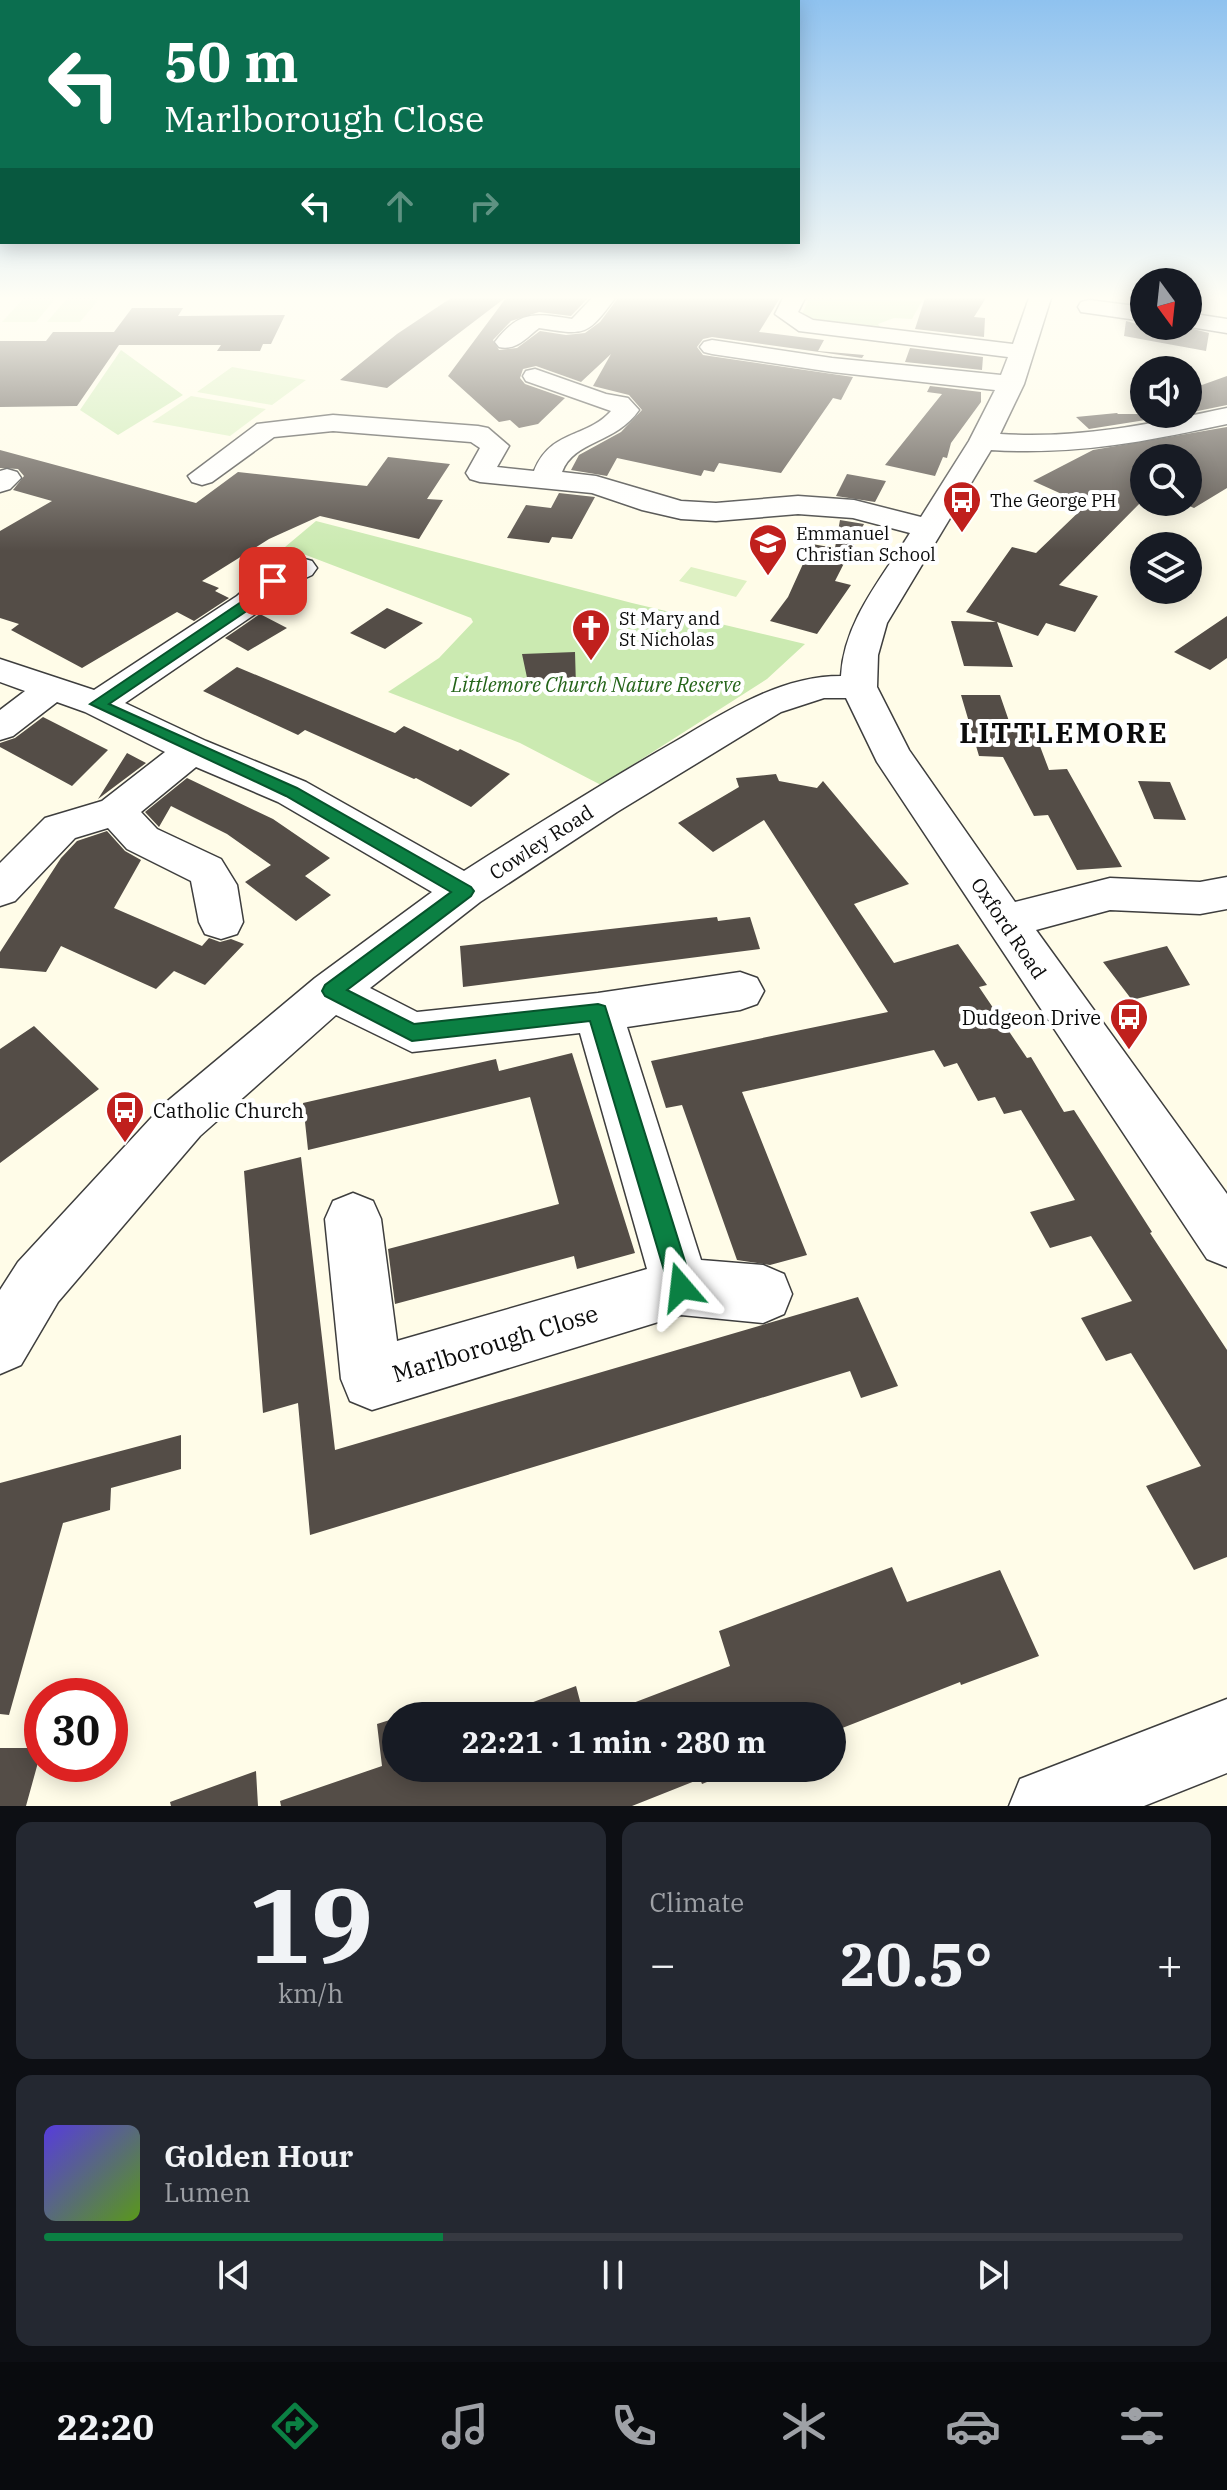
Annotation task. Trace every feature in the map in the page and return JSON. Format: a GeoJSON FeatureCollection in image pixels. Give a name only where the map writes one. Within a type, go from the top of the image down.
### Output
{"type":"FeatureCollection","features":[{"type":"Feature","properties":{"kind":"street"},"geometry":{"type":"LineString","coordinates":[[541,485],[559,449],[617,424],[626,410],[619,404],[601,401],[552,382]]}},
{"type":"Feature","properties":{"kind":"street"},"geometry":{"type":"LineString","coordinates":[[859,687],[860,655],[870,623],[983,441],[1011,384],[995,382]]}},
{"type":"Feature","properties":{"kind":"street"},"geometry":{"type":"LineString","coordinates":[[983,441],[1037,445],[1079,443],[1121,438],[1227,416]]}},
{"type":"Feature","properties":{"kind":"street"},"geometry":{"type":"LineString","coordinates":[[202,476],[267,430],[333,423],[478,434],[495,446],[480,473],[541,485],[596,485],[652,504],[681,510],[716,512],[798,505],[854,509],[930,529]]}},
{"type":"Feature","properties":{"kind":"street"},"geometry":{"type":"LineString","coordinates":[[98,704],[249,603],[273,581],[301,568]]}},
{"type":"Feature","properties":{"kind":"street"},"geometry":{"type":"LineString","coordinates":[[0,670],[98,704],[192,750],[292,792],[465,891]]}},
{"type":"Feature","properties":{"kind":"street"},"geometry":{"type":"LineString","coordinates":[[0,728],[54,687]]}},
{"type":"Feature","properties":{"kind":"street","name":"Cowley Road"},"geometry":{"type":"LineString","coordinates":[[0,1344],[19,1286],[182,1120],[332,991],[465,891],[603,802],[768,704],[821,687],[859,687]]}},
{"type":"Feature","properties":{"kind":"street","name":"Oxford Road"},"geometry":{"type":"LineString","coordinates":[[859,687],[891,753],[1227,1240]]}},
{"type":"Feature","properties":{"kind":"street"},"geometry":{"type":"LineString","coordinates":[[0,890],[60,828],[116,811],[192,750]]}},
{"type":"Feature","properties":{"kind":"street"},"geometry":{"type":"LineString","coordinates":[[116,811],[142,839],[206,870],[215,885],[221,922]]}},
{"type":"Feature","properties":{"kind":"street"},"geometry":{"type":"LineString","coordinates":[[1005,922],[1110,894],[1200,898],[1227,893]]}},
{"type":"Feature","properties":{"kind":"street"},"geometry":{"type":"LineString","coordinates":[[332,991],[412,1032],[598,1012],[740,991]]}},
{"type":"Feature","properties":{"kind":"street"},"geometry":{"type":"LineString","coordinates":[[598,1012],[681,1287]]}},
{"type":"Feature","properties":{"kind":"street","name":"Marlborough Close"},"geometry":{"type":"LineString","coordinates":[[353,1219],[372,1379],[681,1287],[763,1294]]}},
{"type":"Feature","properties":{"kind":"street"},"geometry":{"type":"LineString","coordinates":[[1047,1806],[1227,1736]]}},
{"type":"Feature","properties":{"kind":"green space"},"geometry":{"type":"Polygon","coordinates":[[[99,382],[165,382],[183,395],[118,435],[80,410],[99,382]]]}},
{"type":"Feature","properties":{"kind":"green space"},"geometry":{"type":"Polygon","coordinates":[[[211,382],[303,382],[272,405],[197,392],[211,382]]]}},
{"type":"Feature","properties":{"kind":"green space"},"geometry":{"type":"Polygon","coordinates":[[[191,396],[266,409],[230,436],[152,422],[191,396]]]}},
{"type":"Feature","properties":{"kind":"green space","name":"Littlemore Church Nature Reserve"},"geometry":{"type":"Polygon","coordinates":[[[316,521],[632,603],[805,644],[767,679],[601,785],[520,743],[388,692],[439,658],[473,622],[471,618],[285,547],[316,521]]]}},
{"type":"Feature","properties":{"kind":"green space"},"geometry":{"type":"Polygon","coordinates":[[[691,567],[747,581],[736,597],[679,581],[691,567]]]}},
{"type":"Feature","properties":{"kind":"building"},"geometry":{"type":"Polygon","coordinates":[[[0,382],[93,382],[77,406],[0,407],[0,382]]]}},
{"type":"Feature","properties":{"kind":"building"},"geometry":{"type":"Polygon","coordinates":[[[353,382],[394,382],[387,388],[353,382]]]}},
{"type":"Feature","properties":{"kind":"building"},"geometry":{"type":"Polygon","coordinates":[[[455,382],[524,382],[565,398],[538,424],[519,428],[510,420],[499,422],[455,382]]]}},
{"type":"Feature","properties":{"kind":"building"},"geometry":{"type":"Polygon","coordinates":[[[595,382],[850,382],[841,400],[833,398],[781,473],[719,463],[714,472],[704,470],[701,476],[617,458],[607,476],[571,470],[579,455],[621,432],[642,410],[629,395],[593,386],[595,382]]]}},
{"type":"Feature","properties":{"kind":"building"},"geometry":{"type":"Polygon","coordinates":[[[1227,382],[1227,405],[1202,410],[1202,385],[1227,382]]]}},
{"type":"Feature","properties":{"kind":"building"},"geometry":{"type":"Polygon","coordinates":[[[930,386],[981,392],[981,402],[951,443],[947,458],[943,457],[935,476],[885,465],[942,394],[927,392],[930,386]]]}},
{"type":"Feature","properties":{"kind":"building"},"geometry":{"type":"Polygon","coordinates":[[[1130,414],[1130,422],[1089,429],[1076,417],[1130,414]]]}},
{"type":"Feature","properties":{"kind":"building"},"geometry":{"type":"Polygon","coordinates":[[[1227,427],[1227,488],[1202,503],[1202,444],[1130,444],[1130,513],[1059,585],[1098,596],[1075,632],[1046,623],[1038,636],[997,622],[1013,667],[964,666],[951,621],[996,622],[966,612],[1012,547],[1036,553],[1086,505],[1033,481],[1093,450],[1227,427]]]}},
{"type":"Feature","properties":{"kind":"building"},"geometry":{"type":"Polygon","coordinates":[[[0,450],[196,503],[238,472],[367,486],[388,457],[450,464],[427,499],[443,500],[419,539],[320,516],[269,539],[202,581],[219,588],[215,591],[229,598],[194,621],[177,612],[82,668],[11,630],[19,624],[0,618],[0,531],[52,501],[13,490],[24,476],[18,469],[0,468],[0,450]]]}},
{"type":"Feature","properties":{"kind":"building"},"geometry":{"type":"Polygon","coordinates":[[[847,474],[886,481],[875,502],[836,496],[847,474]]]}},
{"type":"Feature","properties":{"kind":"building"},"geometry":{"type":"Polygon","coordinates":[[[559,493],[595,497],[572,539],[552,537],[549,543],[507,538],[526,505],[551,508],[559,493]]]}},
{"type":"Feature","properties":{"kind":"building"},"geometry":{"type":"Polygon","coordinates":[[[840,520],[864,524],[835,581],[851,585],[817,634],[770,621],[788,597],[812,544],[835,548],[840,520]]]}},
{"type":"Feature","properties":{"kind":"building"},"geometry":{"type":"Polygon","coordinates":[[[387,608],[423,623],[385,649],[350,633],[387,608]]]}},
{"type":"Feature","properties":{"kind":"building"},"geometry":{"type":"Polygon","coordinates":[[[260,614],[287,628],[248,651],[225,638],[260,614]]]}},
{"type":"Feature","properties":{"kind":"building"},"geometry":{"type":"Polygon","coordinates":[[[1227,616],[1227,658],[1210,670],[1174,652],[1227,616]]]}},
{"type":"Feature","properties":{"kind":"building"},"geometry":{"type":"Polygon","coordinates":[[[575,652],[576,687],[529,687],[522,654],[575,652]]]}},
{"type":"Feature","properties":{"kind":"building"},"geometry":{"type":"Polygon","coordinates":[[[237,667],[395,733],[404,726],[510,774],[471,807],[416,778],[305,730],[298,735],[203,691],[237,667]]]}},
{"type":"Feature","properties":{"kind":"building"},"geometry":{"type":"Polygon","coordinates":[[[961,695],[1000,695],[1010,724],[1032,725],[1049,770],[1067,769],[1122,867],[1077,870],[1048,815],[1034,816],[1003,757],[979,756],[961,695]]]}},
{"type":"Feature","properties":{"kind":"building"},"geometry":{"type":"Polygon","coordinates":[[[43,717],[108,750],[72,786],[0,747],[0,743],[15,738],[43,717]]]}},
{"type":"Feature","properties":{"kind":"building"},"geometry":{"type":"Polygon","coordinates":[[[127,753],[146,763],[98,799],[127,753]]]}},
{"type":"Feature","properties":{"kind":"building"},"geometry":{"type":"Polygon","coordinates":[[[776,774],[779,781],[817,788],[823,781],[909,884],[854,904],[894,963],[958,944],[987,985],[979,987],[1027,1058],[1031,1057],[1064,1112],[1074,1110],[1227,1350],[1227,1557],[1194,1570],[1146,1486],[1201,1466],[1131,1353],[1106,1361],[1081,1318],[1132,1301],[1091,1236],[1050,1248],[1030,1212],[1075,1200],[1021,1110],[1004,1114],[995,1097],[978,1101],[957,1063],[944,1067],[934,1050],[742,1092],[807,1255],[770,1265],[737,1260],[682,1105],[666,1108],[651,1061],[888,1012],[764,820],[713,852],[678,823],[739,787],[736,778],[776,774]]]}},
{"type":"Feature","properties":{"kind":"building"},"geometry":{"type":"Polygon","coordinates":[[[187,778],[273,819],[330,858],[305,876],[331,895],[296,921],[245,882],[271,865],[227,834],[171,806],[159,827],[145,812],[187,778]]]}},
{"type":"Feature","properties":{"kind":"building"},"geometry":{"type":"Polygon","coordinates":[[[1138,781],[1170,782],[1186,820],[1154,819],[1138,781]]]}},
{"type":"Feature","properties":{"kind":"building"},"geometry":{"type":"Polygon","coordinates":[[[107,831],[125,851],[141,860],[114,908],[202,946],[209,938],[220,942],[231,939],[244,944],[205,985],[174,971],[156,989],[61,946],[46,972],[0,968],[0,952],[61,858],[77,841],[107,831]]]}},
{"type":"Feature","properties":{"kind":"building"},"geometry":{"type":"Polygon","coordinates":[[[717,917],[718,921],[750,917],[760,949],[463,987],[460,946],[717,917]]]}},
{"type":"Feature","properties":{"kind":"building"},"geometry":{"type":"Polygon","coordinates":[[[1167,946],[1190,985],[1132,1000],[1103,962],[1167,946]]]}},
{"type":"Feature","properties":{"kind":"building"},"geometry":{"type":"Polygon","coordinates":[[[34,1026],[99,1089],[0,1163],[0,1049],[34,1026]]]}},
{"type":"Feature","properties":{"kind":"building"},"geometry":{"type":"Polygon","coordinates":[[[572,1053],[635,1253],[577,1269],[574,1256],[395,1304],[388,1249],[559,1204],[530,1097],[308,1150],[303,1103],[496,1059],[499,1071],[572,1053]]]}},
{"type":"Feature","properties":{"kind":"building"},"geometry":{"type":"Polygon","coordinates":[[[301,1157],[335,1450],[858,1297],[898,1386],[861,1398],[850,1371],[310,1535],[298,1403],[263,1413],[244,1171],[301,1157]]]}},
{"type":"Feature","properties":{"kind":"building"},"geometry":{"type":"Polygon","coordinates":[[[181,1435],[181,1469],[111,1488],[110,1510],[63,1523],[9,1715],[0,1714],[0,1483],[181,1435]]]}},
{"type":"Feature","properties":{"kind":"building"},"geometry":{"type":"Polygon","coordinates":[[[892,1567],[907,1602],[1000,1570],[1039,1656],[961,1685],[960,1682],[846,1727],[846,1702],[636,1702],[730,1666],[719,1631],[892,1567]]]}},
{"type":"Feature","properties":{"kind":"building"},"geometry":{"type":"Polygon","coordinates":[[[576,1686],[580,1702],[533,1702],[576,1686]]]}},
{"type":"Feature","properties":{"kind":"building"},"geometry":{"type":"Polygon","coordinates":[[[382,1722],[382,1766],[377,1724],[382,1722]]]}},
{"type":"Feature","properties":{"kind":"building"},"geometry":{"type":"Polygon","coordinates":[[[0,1748],[24,1748],[24,1782],[33,1782],[26,1806],[0,1806],[0,1748]]]}},
{"type":"Feature","properties":{"kind":"building"},"geometry":{"type":"Polygon","coordinates":[[[382,1766],[382,1782],[692,1782],[632,1806],[281,1806],[280,1801],[382,1766]]]}},
{"type":"Feature","properties":{"kind":"building"},"geometry":{"type":"Polygon","coordinates":[[[256,1771],[258,1806],[171,1806],[170,1802],[256,1771]]]}},
{"type":"Feature","properties":{"kind":"place","name":"The George PH"},"geometry":{"type":"Point","coordinates":[962,534]}},
{"type":"Feature","properties":{"kind":"place","name":"Emmanuel Christian School"},"geometry":{"type":"Point","coordinates":[768,577]}},
{"type":"Feature","properties":{"kind":"place","name":"St Mary and St Nicholas"},"geometry":{"type":"Point","coordinates":[591,662]}},
{"type":"Feature","properties":{"kind":"place","name":"Dudgeon Drive"},"geometry":{"type":"Point","coordinates":[1129,1051]}},
{"type":"Feature","properties":{"kind":"place","name":"Catholic Church"},"geometry":{"type":"Point","coordinates":[125,1144]}},
{"type":"Feature","properties":{"kind":"district","name":"LITTLEMORE"},"geometry":{"type":"Point","coordinates":[1064,732]}},
{"type":"Feature","properties":{"kind":"route"},"geometry":{"type":"LineString","coordinates":[[273,581],[249,603],[98,704],[192,750],[292,792],[465,891],[332,991],[412,1032],[598,1012],[681,1287]]}}]}
